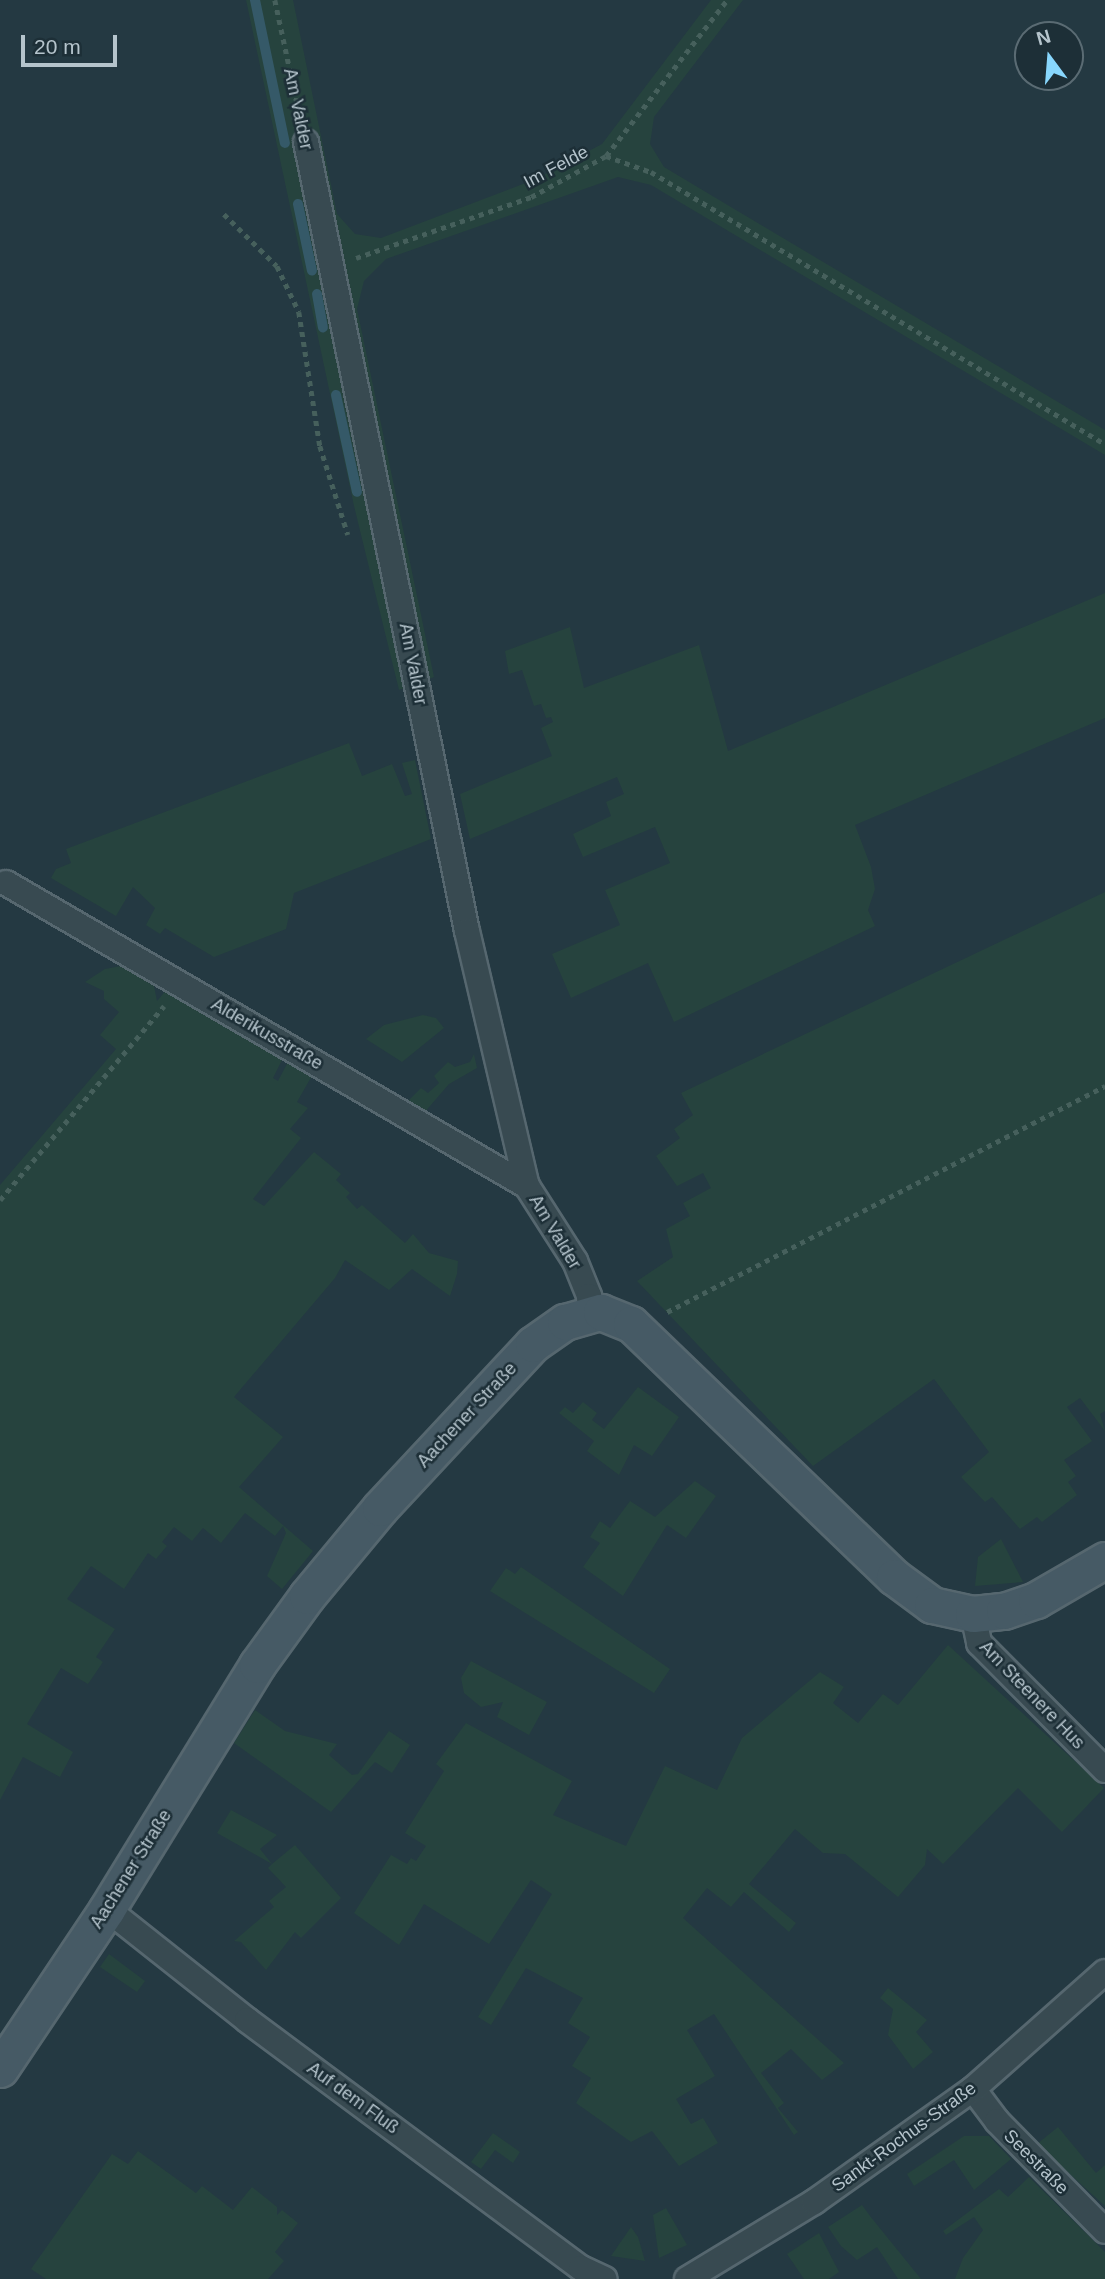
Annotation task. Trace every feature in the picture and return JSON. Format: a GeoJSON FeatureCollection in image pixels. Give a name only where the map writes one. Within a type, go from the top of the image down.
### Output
{"type":"FeatureCollection","features":[{"type":"Feature","properties":{"kind":"street","name":"Am Valder"},"geometry":{"type":"LineString","coordinates":[[306,142],[467,931],[527,1186],[575,1261],[589,1296],[590,1313]]}},
{"type":"Feature","properties":{"kind":"street","name":"Alderikusstraße"},"geometry":{"type":"LineString","coordinates":[[6,883],[527,1186]]}},
{"type":"Feature","properties":{"kind":"street"},"geometry":{"type":"LineString","coordinates":[[590,1313],[612,1313],[636,1329],[900,1582],[932,1605],[973,1614],[1004,1611],[1036,1600],[1105,1560]]}},
{"type":"Feature","properties":{"kind":"street","name":"Aachener Straße"},"geometry":{"type":"LineString","coordinates":[[0,2069],[107,1909],[257,1665],[341,1553],[533,1345],[558,1325],[590,1313]]}},
{"type":"Feature","properties":{"kind":"street","name":"Am Steenere Hus"},"geometry":{"type":"LineString","coordinates":[[973,1614],[979,1643],[1105,1770]]}},
{"type":"Feature","properties":{"kind":"street","name":"Auf dem Fluß"},"geometry":{"type":"LineString","coordinates":[[107,1909],[247,2020],[581,2268],[605,2279]]}},
{"type":"Feature","properties":{"kind":"street","name":"Sankt-Rochus-Straße"},"geometry":{"type":"LineString","coordinates":[[687,2279],[814,2202],[973,2089],[1105,1972]]}},
{"type":"Feature","properties":{"kind":"street","name":"Seestraße"},"geometry":{"type":"LineString","coordinates":[[973,2089],[997,2122],[1105,2231]]}},
{"type":"Feature","properties":{"kind":"path","name":"Am Valder"},"geometry":{"type":"LineString","coordinates":[[275,0],[306,142]]}},
{"type":"Feature","properties":{"kind":"path","name":"Im Felde"},"geometry":{"type":"LineString","coordinates":[[332,267],[531,197],[606,156],[727,0]]}},
{"type":"Feature","properties":{"kind":"path"},"geometry":{"type":"LineString","coordinates":[[606,156],[651,172],[1105,444]]}},
{"type":"Feature","properties":{"kind":"path"},"geometry":{"type":"LineString","coordinates":[[224,214],[277,266],[299,312],[320,446],[348,536]]}},
{"type":"Feature","properties":{"kind":"path"},"geometry":{"type":"LineString","coordinates":[[0,1200],[182,984]]}},
{"type":"Feature","properties":{"kind":"path"},"geometry":{"type":"LineString","coordinates":[[636,1329],[767,1256],[1105,1086]]}},
{"type":"Feature","properties":{"kind":"green space"},"geometry":{"type":"Polygon","coordinates":[[[246,0],[293,0],[337,214],[355,234],[381,238],[536,179],[602,144],[711,0],[743,0],[654,117],[650,144],[664,167],[1105,430],[1105,455],[651,185],[618,177],[386,259],[364,281],[357,309],[434,677],[399,690],[354,506],[246,0]]]}},
{"type":"Feature","properties":{"kind":"green space"},"geometry":{"type":"Polygon","coordinates":[[[1105,593],[1105,718],[855,825],[871,867],[875,889],[868,910],[875,926],[674,1022],[648,963],[571,998],[552,954],[620,925],[605,890],[670,863],[655,827],[583,857],[573,834],[611,816],[606,802],[624,794],[617,777],[470,839],[460,794],[552,756],[541,728],[553,722],[551,717],[546,718],[541,704],[534,706],[522,670],[509,674],[505,651],[570,627],[584,688],[699,645],[728,751],[1105,593]]]}},
{"type":"Feature","properties":{"kind":"green space"},"geometry":{"type":"Polygon","coordinates":[[[349,743],[362,776],[392,764],[405,796],[412,794],[402,763],[415,760],[431,839],[294,893],[286,929],[214,957],[165,928],[160,934],[146,925],[155,908],[133,887],[116,916],[51,878],[56,869],[71,863],[66,849],[349,743]]]}},
{"type":"Feature","properties":{"kind":"green space"},"geometry":{"type":"Polygon","coordinates":[[[1105,892],[1105,1411],[1100,1414],[1105,1431],[1080,1398],[1067,1407],[1092,1441],[1064,1460],[1076,1476],[1068,1482],[1077,1495],[1042,1522],[1037,1517],[1020,1529],[992,1497],[985,1502],[961,1477],[989,1452],[934,1379],[813,1466],[637,1281],[673,1257],[666,1229],[690,1216],[683,1203],[711,1188],[703,1173],[677,1186],[656,1156],[680,1138],[674,1129],[693,1115],[681,1093],[1105,892]]]}},
{"type":"Feature","properties":{"kind":"green space"},"geometry":{"type":"Polygon","coordinates":[[[121,966],[154,986],[157,1001],[168,988],[284,1056],[273,1078],[278,1081],[289,1060],[313,1074],[297,1102],[308,1108],[290,1129],[301,1138],[253,1199],[264,1206],[314,1152],[341,1174],[336,1180],[350,1193],[346,1197],[357,1209],[362,1205],[405,1243],[413,1234],[429,1253],[458,1261],[457,1274],[450,1296],[412,1269],[389,1290],[345,1260],[335,1278],[234,1397],[283,1437],[239,1487],[313,1551],[282,1589],[267,1576],[286,1533],[283,1526],[275,1536],[245,1513],[221,1543],[203,1528],[192,1541],[174,1527],[162,1542],[167,1546],[156,1559],[148,1553],[124,1589],[91,1566],[67,1599],[115,1629],[96,1657],[103,1662],[88,1684],[61,1668],[27,1724],[73,1752],[60,1777],[23,1757],[0,1800],[0,1185],[116,1049],[100,1035],[119,1012],[104,999],[104,991],[85,982],[105,969],[121,966]]]}},
{"type":"Feature","properties":{"kind":"green space"},"geometry":{"type":"Polygon","coordinates":[[[423,1015],[436,1018],[444,1028],[402,1062],[366,1039],[384,1025],[423,1015]]]}},
{"type":"Feature","properties":{"kind":"green space"},"geometry":{"type":"Polygon","coordinates":[[[474,1054],[477,1068],[449,1084],[424,1113],[407,1102],[421,1088],[428,1093],[439,1083],[434,1076],[448,1062],[455,1067],[470,1062],[474,1054]]]}},
{"type":"Feature","properties":{"kind":"green space"},"geometry":{"type":"Polygon","coordinates":[[[638,1387],[679,1417],[652,1456],[634,1445],[619,1475],[587,1451],[594,1441],[559,1413],[565,1407],[573,1413],[583,1402],[597,1413],[592,1420],[604,1429],[638,1387]]]}},
{"type":"Feature","properties":{"kind":"green space"},"geometry":{"type":"Polygon","coordinates":[[[695,1481],[716,1496],[686,1538],[667,1525],[623,1596],[583,1567],[600,1543],[590,1537],[600,1521],[610,1528],[630,1501],[655,1517],[695,1481]]]}},
{"type":"Feature","properties":{"kind":"green space"},"geometry":{"type":"Polygon","coordinates":[[[1001,1539],[1023,1582],[975,1586],[978,1557],[1001,1539]]]}},
{"type":"Feature","properties":{"kind":"green space"},"geometry":{"type":"Polygon","coordinates":[[[521,1567],[670,1669],[654,1693],[490,1591],[506,1568],[515,1574],[521,1567]]]}},
{"type":"Feature","properties":{"kind":"green space"},"geometry":{"type":"Polygon","coordinates":[[[948,1645],[1104,1788],[1062,1832],[1018,1788],[943,1864],[927,1849],[925,1865],[898,1897],[845,1854],[823,1853],[795,1829],[749,1884],[796,1923],[789,1932],[744,1892],[731,1907],[707,1888],[683,1918],[844,2063],[822,2080],[791,2049],[761,2073],[784,2103],[778,2108],[798,2132],[794,2135],[714,2014],[687,2030],[715,2076],[676,2099],[691,2124],[703,2118],[718,2143],[679,2166],[652,2131],[631,2142],[576,2103],[591,2078],[572,2066],[590,2037],[568,2023],[583,1998],[526,1968],[491,2025],[478,2017],[552,1894],[531,1880],[489,1944],[424,1904],[399,1945],[354,1913],[391,1855],[407,1864],[411,1858],[416,1861],[426,1846],[405,1833],[444,1771],[436,1764],[466,1723],[572,1781],[553,1815],[626,1846],[665,1766],[717,1790],[742,1738],[820,1672],[844,1687],[833,1703],[858,1723],[883,1694],[898,1705],[948,1645]]]}},
{"type":"Feature","properties":{"kind":"green space"},"geometry":{"type":"Polygon","coordinates":[[[471,1661],[547,1702],[529,1735],[497,1717],[503,1702],[481,1707],[464,1693],[461,1678],[471,1661]]]}},
{"type":"Feature","properties":{"kind":"green space"},"geometry":{"type":"Polygon","coordinates":[[[255,1710],[285,1731],[337,1744],[329,1755],[352,1775],[358,1774],[389,1731],[410,1745],[392,1773],[375,1762],[331,1812],[234,1743],[255,1710]]]}},
{"type":"Feature","properties":{"kind":"green space"},"geometry":{"type":"Polygon","coordinates":[[[231,1810],[277,1835],[260,1849],[272,1864],[217,1833],[231,1810]]]}},
{"type":"Feature","properties":{"kind":"green space"},"geometry":{"type":"Polygon","coordinates":[[[295,1845],[341,1898],[301,1938],[295,1932],[266,1970],[241,1942],[234,1941],[274,1907],[269,1901],[286,1887],[268,1868],[295,1845]]]}},
{"type":"Feature","properties":{"kind":"green space"},"geometry":{"type":"Polygon","coordinates":[[[109,1954],[145,1981],[137,1992],[100,1967],[109,1954]]]}},
{"type":"Feature","properties":{"kind":"green space"},"geometry":{"type":"Polygon","coordinates":[[[888,1988],[927,2020],[916,2032],[933,2052],[913,2069],[888,2035],[893,2009],[880,1998],[888,1988]]]}},
{"type":"Feature","properties":{"kind":"green space"},"geometry":{"type":"Polygon","coordinates":[[[1058,2127],[1096,2173],[1105,2165],[1105,2206],[1037,2144],[1058,2127]]]}},
{"type":"Feature","properties":{"kind":"green space"},"geometry":{"type":"Polygon","coordinates":[[[493,2133],[520,2152],[513,2163],[495,2150],[481,2169],[471,2162],[493,2133]]]}},
{"type":"Feature","properties":{"kind":"green space"},"geometry":{"type":"Polygon","coordinates":[[[964,2136],[989,2136],[1011,2159],[974,2190],[954,2160],[914,2186],[907,2174],[964,2136]]]}},
{"type":"Feature","properties":{"kind":"green space"},"geometry":{"type":"Polygon","coordinates":[[[138,2151],[196,2193],[202,2186],[233,2210],[252,2187],[277,2207],[277,2215],[282,2210],[298,2223],[275,2252],[284,2261],[268,2279],[46,2279],[31,2269],[112,2154],[128,2164],[138,2151]]]}},
{"type":"Feature","properties":{"kind":"green space"},"geometry":{"type":"Polygon","coordinates":[[[1029,2177],[1105,2252],[1105,2279],[955,2279],[963,2258],[983,2230],[974,2217],[946,2235],[943,2231],[999,2189],[1008,2197],[1029,2177]]]}},
{"type":"Feature","properties":{"kind":"green space"},"geometry":{"type":"Polygon","coordinates":[[[862,2205],[921,2279],[898,2279],[877,2247],[857,2260],[841,2246],[828,2227],[862,2205]]]}},
{"type":"Feature","properties":{"kind":"green space"},"geometry":{"type":"Polygon","coordinates":[[[666,2208],[687,2245],[659,2258],[653,2215],[666,2208]]]}},
{"type":"Feature","properties":{"kind":"green space"},"geometry":{"type":"Polygon","coordinates":[[[631,2227],[638,2237],[645,2261],[611,2256],[631,2227]]]}},
{"type":"Feature","properties":{"kind":"green space"},"geometry":{"type":"Polygon","coordinates":[[[819,2233],[839,2272],[829,2279],[804,2279],[787,2254],[819,2233]]]}},
{"type":"Feature","properties":{"kind":"waterway"},"geometry":{"type":"LineString","coordinates":[[255,0],[285,143]]}},
{"type":"Feature","properties":{"kind":"waterway"},"geometry":{"type":"LineString","coordinates":[[298,204],[312,271]]}},
{"type":"Feature","properties":{"kind":"waterway"},"geometry":{"type":"LineString","coordinates":[[317,294],[323,327]]}},
{"type":"Feature","properties":{"kind":"waterway"},"geometry":{"type":"LineString","coordinates":[[336,395],[357,492]]}}]}
